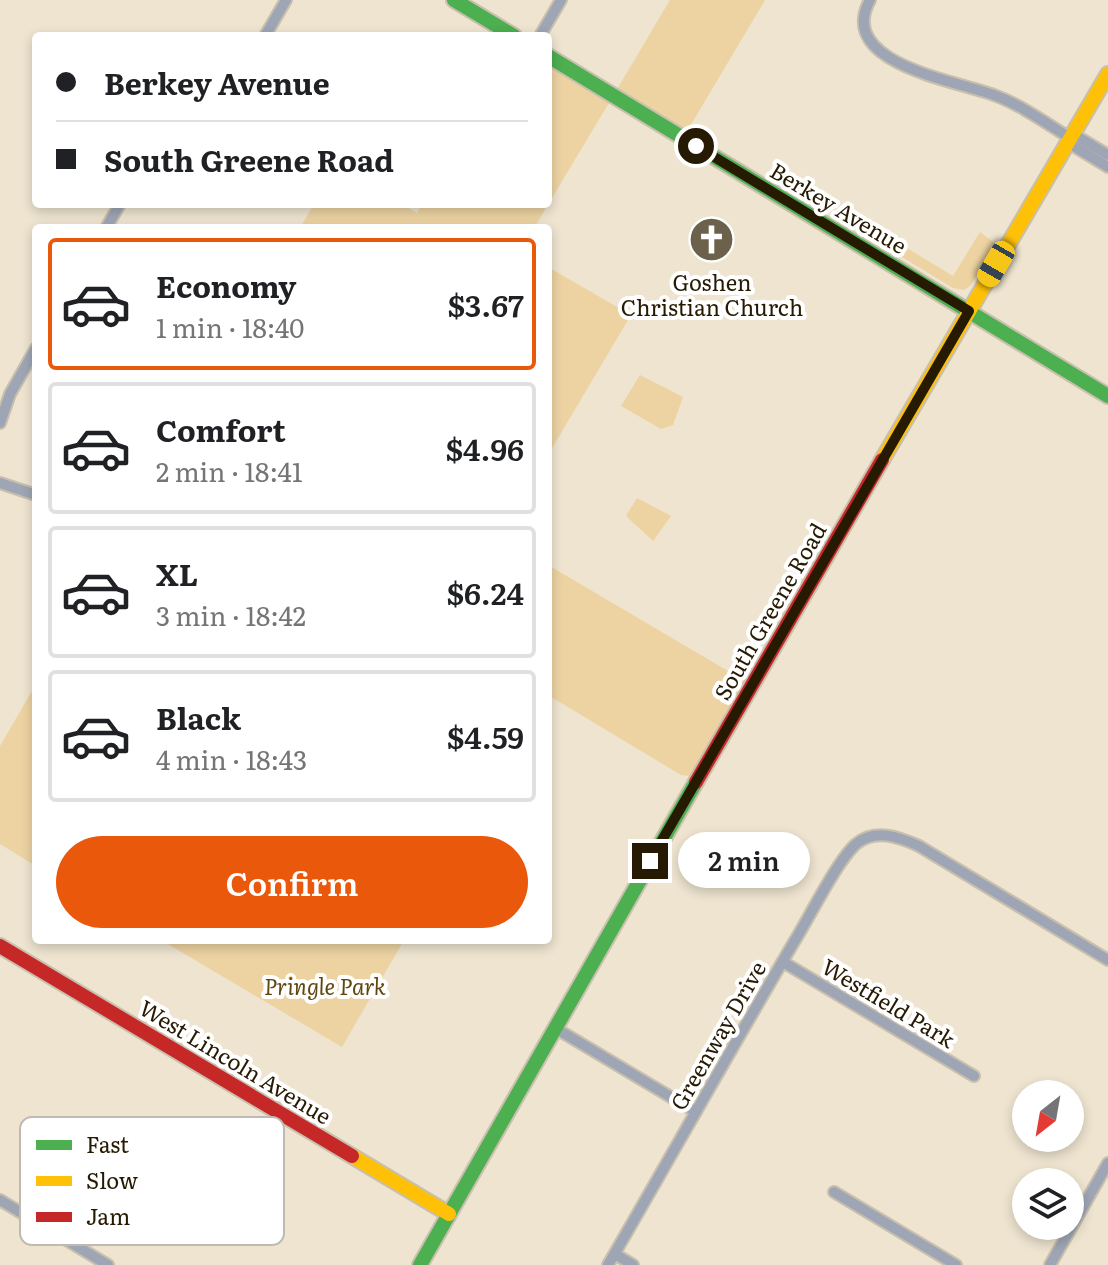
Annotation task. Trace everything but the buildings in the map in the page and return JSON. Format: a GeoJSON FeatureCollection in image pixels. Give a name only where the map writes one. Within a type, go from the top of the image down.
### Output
{"type":"FeatureCollection","features":[{"type":"Feature","properties":{"kind":"street"},"geometry":{"type":"LineString","coordinates":[[267,32],[286,0]]}},
{"type":"Feature","properties":{"kind":"street"},"geometry":{"type":"LineString","coordinates":[[454,0],[507,32]]}},
{"type":"Feature","properties":{"kind":"street"},"geometry":{"type":"LineString","coordinates":[[542,32],[561,0]]}},
{"type":"Feature","properties":{"kind":"street"},"geometry":{"type":"LineString","coordinates":[[870,0],[864,18],[865,29],[881,52],[928,77],[1006,100],[1070,138],[1108,155]]}},
{"type":"Feature","properties":{"kind":"street","name":"Berkey Avenue"},"geometry":{"type":"LineString","coordinates":[[552,58],[1108,396]]}},
{"type":"Feature","properties":{"kind":"street","name":"South Greene Road"},"geometry":{"type":"LineString","coordinates":[[420,1265],[1108,74]]}},
{"type":"Feature","properties":{"kind":"street"},"geometry":{"type":"LineString","coordinates":[[1070,138],[1108,167]]}},
{"type":"Feature","properties":{"kind":"street"},"geometry":{"type":"LineString","coordinates":[[0,423],[10,394],[32,355]]}},
{"type":"Feature","properties":{"kind":"street"},"geometry":{"type":"LineString","coordinates":[[0,483],[32,494]]}},
{"type":"Feature","properties":{"kind":"street","name":"Greenway Drive"},"geometry":{"type":"LineString","coordinates":[[608,1265],[783,962],[849,851],[858,842],[872,836],[893,836],[919,846],[1108,960]]}},
{"type":"Feature","properties":{"kind":"street","name":"West Lincoln Avenue"},"geometry":{"type":"LineString","coordinates":[[0,946],[449,1214]]}},
{"type":"Feature","properties":{"kind":"street","name":"Westfield Park"},"geometry":{"type":"LineString","coordinates":[[783,962],[974,1076]]}},
{"type":"Feature","properties":{"kind":"street"},"geometry":{"type":"LineString","coordinates":[[555,1028],[696,1112]]}},
{"type":"Feature","properties":{"kind":"street"},"geometry":{"type":"LineString","coordinates":[[1050,1265],[1108,1163]]}},
{"type":"Feature","properties":{"kind":"street"},"geometry":{"type":"LineString","coordinates":[[834,1192],[956,1265]]}},
{"type":"Feature","properties":{"kind":"street"},"geometry":{"type":"LineString","coordinates":[[0,1200],[20,1212]]}},
{"type":"Feature","properties":{"kind":"street"},"geometry":{"type":"LineString","coordinates":[[75,1245],[108,1265]]}},
{"type":"Feature","properties":{"kind":"street"},"geometry":{"type":"LineString","coordinates":[[615,1254],[633,1265]]}},
{"type":"Feature","properties":{"kind":"green space"},"geometry":{"type":"Polygon","coordinates":[[[670,0],[765,0],[683,138],[613,96],[670,0]]]}},
{"type":"Feature","properties":{"kind":"green space"},"geometry":{"type":"Polygon","coordinates":[[[552,58],[613,96],[552,198],[552,58]]]}},
{"type":"Feature","properties":{"kind":"green space"},"geometry":{"type":"Polygon","coordinates":[[[312,208],[408,208],[417,213],[420,208],[546,208],[536,224],[302,224],[312,208]]]}},
{"type":"Feature","properties":{"kind":"green space"},"geometry":{"type":"Polygon","coordinates":[[[980,232],[996,244],[971,285],[964,290],[953,288],[897,254],[902,245],[953,276],[980,232]]]}},
{"type":"Feature","properties":{"kind":"green space"},"geometry":{"type":"Polygon","coordinates":[[[552,269],[631,315],[552,448],[552,269]]]}},
{"type":"Feature","properties":{"kind":"green space"},"geometry":{"type":"Polygon","coordinates":[[[640,375],[683,397],[673,425],[661,429],[621,406],[640,375]]]}},
{"type":"Feature","properties":{"kind":"green space"},"geometry":{"type":"Polygon","coordinates":[[[637,498],[671,516],[653,541],[626,516],[637,498]]]}},
{"type":"Feature","properties":{"kind":"green space"},"geometry":{"type":"Polygon","coordinates":[[[552,567],[745,681],[690,776],[681,775],[552,697],[552,567]]]}},
{"type":"Feature","properties":{"kind":"green space"},"geometry":{"type":"Polygon","coordinates":[[[32,691],[32,864],[0,844],[0,746],[32,691]]]}},
{"type":"Feature","properties":{"kind":"green space","name":"Pringle Park"},"geometry":{"type":"Polygon","coordinates":[[[168,944],[402,944],[342,1047],[168,944]]]}},
{"type":"Feature","properties":{"kind":"traffic: fast"},"geometry":{"type":"LineString","coordinates":[[454,0],[507,32]]}},
{"type":"Feature","properties":{"kind":"traffic: fast"},"geometry":{"type":"LineString","coordinates":[[552,58],[1108,396]]}},
{"type":"Feature","properties":{"kind":"traffic: fast"},"geometry":{"type":"LineString","coordinates":[[420,1265],[696,782]]}},
{"type":"Feature","properties":{"kind":"traffic: slow"},"geometry":{"type":"LineString","coordinates":[[882,460],[1108,74]]}},
{"type":"Feature","properties":{"kind":"traffic: slow"},"geometry":{"type":"LineString","coordinates":[[352,1156],[449,1214]]}},
{"type":"Feature","properties":{"kind":"traffic: jam"},"geometry":{"type":"LineString","coordinates":[[696,782],[882,460]]}},
{"type":"Feature","properties":{"kind":"traffic: jam"},"geometry":{"type":"LineString","coordinates":[[0,946],[352,1156]]}},
{"type":"Feature","properties":{"kind":"place","name":"Goshen Christian Church"},"geometry":{"type":"Point","coordinates":[712,240]}},
{"type":"Feature","properties":{"kind":"route"},"geometry":{"type":"LineString","coordinates":[[650,861],[969,311],[696,146]]}}]}
